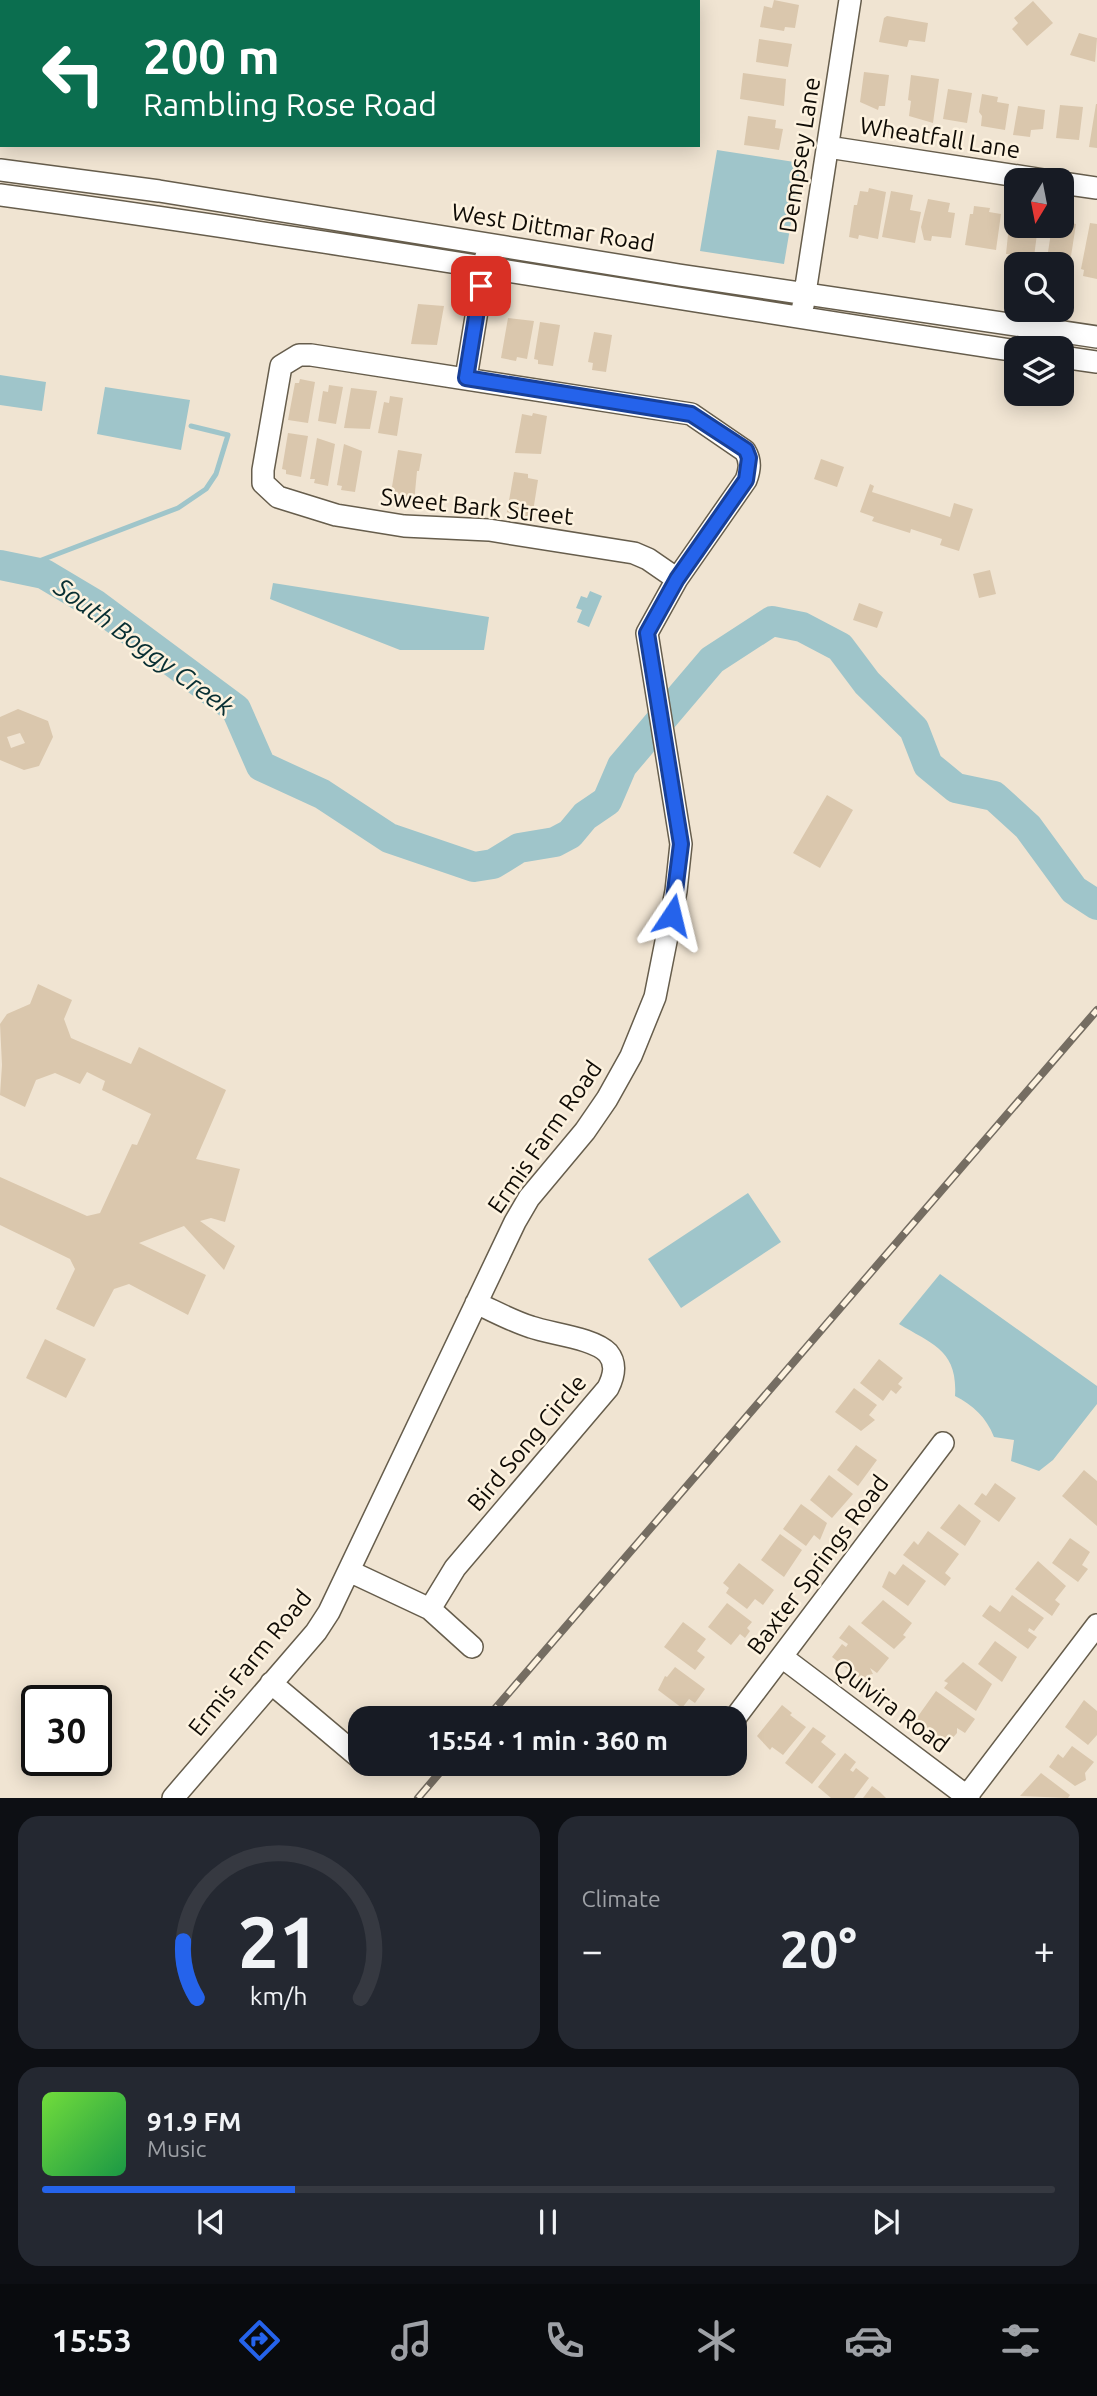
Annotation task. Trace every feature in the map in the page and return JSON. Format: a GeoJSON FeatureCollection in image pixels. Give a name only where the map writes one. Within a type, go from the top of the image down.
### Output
{"type":"FeatureCollection","features":[{"type":"Feature","properties":{"kind":"street","name":"Dempsey Lane"},"geometry":{"type":"LineString","coordinates":[[801,319],[850,0]]}},
{"type":"Feature","properties":{"kind":"street","name":"Wheatfall Lane"},"geometry":{"type":"LineString","coordinates":[[828,147],[1004,174]]}},
{"type":"Feature","properties":{"kind":"street","name":"West Dittmar Road"},"geometry":{"type":"LineString","coordinates":[[0,170],[159,191],[804,295],[1097,337]]}},
{"type":"Feature","properties":{"kind":"street"},"geometry":{"type":"LineString","coordinates":[[1074,185],[1097,188]]}},
{"type":"Feature","properties":{"kind":"street","name":"West Dittmar Road"},"geometry":{"type":"LineString","coordinates":[[0,195],[198,223],[1004,349]]}},
{"type":"Feature","properties":{"kind":"street"},"geometry":{"type":"LineString","coordinates":[[466,378],[488,244]]}},
{"type":"Feature","properties":{"kind":"street","name":"Sweet Bark Street"},"geometry":{"type":"LineString","coordinates":[[466,378],[299,355],[281,366],[277,375],[262,470],[263,483],[278,497],[358,519],[404,526],[489,530],[635,554],[648,559],[677,579]]}},
{"type":"Feature","properties":{"kind":"street"},"geometry":{"type":"LineString","coordinates":[[1074,359],[1097,362]]}},
{"type":"Feature","properties":{"kind":"street","name":"Ermis Farm Road"},"geometry":{"type":"LineString","coordinates":[[173,1797],[316,1632],[329,1612],[528,1198],[584,1131],[607,1098],[631,1056],[655,997],[676,891],[681,844],[647,633],[677,579],[746,480],[749,458],[746,450],[691,414],[466,378]]}},
{"type":"Feature","properties":{"kind":"street","name":"Bird Song Circle"},"geometry":{"type":"LineString","coordinates":[[430,1609],[455,1568],[608,1388],[614,1377],[614,1364],[607,1353],[595,1344],[529,1327],[476,1303]]}},
{"type":"Feature","properties":{"kind":"street","name":"Baxter Springs Road"},"geometry":{"type":"LineString","coordinates":[[743,1706],[943,1443]]}},
{"type":"Feature","properties":{"kind":"street"},"geometry":{"type":"LineString","coordinates":[[349,1571],[430,1609],[472,1647]]}},
{"type":"Feature","properties":{"kind":"street"},"geometry":{"type":"LineString","coordinates":[[968,1797],[1097,1625]]}},
{"type":"Feature","properties":{"kind":"street","name":"Quivira Road"},"geometry":{"type":"LineString","coordinates":[[782,1657],[968,1797]]}},
{"type":"Feature","properties":{"kind":"street"},"geometry":{"type":"LineString","coordinates":[[271,1683],[348,1748]]}},
{"type":"Feature","properties":{"kind":"water"},"geometry":{"type":"Polygon","coordinates":[[[717,150],[801,163],[784,264],[700,251],[717,150]]]}},
{"type":"Feature","properties":{"kind":"water"},"geometry":{"type":"Polygon","coordinates":[[[0,375],[46,382],[42,411],[0,405],[0,375]]]}},
{"type":"Feature","properties":{"kind":"water"},"geometry":{"type":"Polygon","coordinates":[[[105,387],[190,400],[181,450],[97,434],[105,387]]]}},
{"type":"Feature","properties":{"kind":"water"},"geometry":{"type":"Polygon","coordinates":[[[273,583],[489,617],[484,650],[400,650],[270,599],[273,583]]]}},
{"type":"Feature","properties":{"kind":"water"},"geometry":{"type":"Polygon","coordinates":[[[590,591],[602,596],[589,627],[577,622],[582,610],[576,608],[581,596],[587,598],[590,591]]]}},
{"type":"Feature","properties":{"kind":"water"},"geometry":{"type":"Polygon","coordinates":[[[748,1193],[781,1242],[681,1308],[648,1259],[748,1193]]]}},
{"type":"Feature","properties":{"kind":"water"},"geometry":{"type":"Polygon","coordinates":[[[940,1274],[1097,1386],[1097,1404],[1053,1460],[1039,1471],[1011,1461],[1014,1440],[994,1437],[978,1412],[955,1396],[955,1381],[947,1358],[932,1343],[899,1324],[940,1274]]]}},
{"type":"Feature","properties":{"kind":"building"},"geometry":{"type":"Polygon","coordinates":[[[774,0],[799,5],[795,28],[785,27],[784,31],[760,27],[764,6],[772,8],[774,0]]]}},
{"type":"Feature","properties":{"kind":"building"},"geometry":{"type":"Polygon","coordinates":[[[1033,1],[1053,23],[1027,46],[1012,29],[1018,23],[1014,18],[1033,1]]]}},
{"type":"Feature","properties":{"kind":"building"},"geometry":{"type":"Polygon","coordinates":[[[887,16],[928,23],[925,42],[909,40],[907,47],[879,42],[884,18],[887,16]]]}},
{"type":"Feature","properties":{"kind":"building"},"geometry":{"type":"Polygon","coordinates":[[[1079,33],[1097,38],[1095,62],[1070,55],[1079,33]]]}},
{"type":"Feature","properties":{"kind":"building"},"geometry":{"type":"Polygon","coordinates":[[[759,39],[792,44],[788,67],[756,62],[759,39]]]}},
{"type":"Feature","properties":{"kind":"building"},"geometry":{"type":"Polygon","coordinates":[[[864,72],[889,75],[885,106],[879,106],[878,110],[860,102],[864,72]]]}},
{"type":"Feature","properties":{"kind":"building"},"geometry":{"type":"Polygon","coordinates":[[[743,73],[786,79],[784,106],[740,99],[743,73]]]}},
{"type":"Feature","properties":{"kind":"building"},"geometry":{"type":"Polygon","coordinates":[[[911,75],[939,79],[933,123],[909,116],[911,75]]]}},
{"type":"Feature","properties":{"kind":"building"},"geometry":{"type":"Polygon","coordinates":[[[948,89],[972,93],[967,123],[943,119],[948,89]]]}},
{"type":"Feature","properties":{"kind":"building"},"geometry":{"type":"Polygon","coordinates":[[[982,94],[998,97],[997,102],[1009,104],[1005,130],[981,126],[982,116],[979,112],[982,94]]]}},
{"type":"Feature","properties":{"kind":"building"},"geometry":{"type":"Polygon","coordinates":[[[1097,104],[1097,148],[1089,147],[1097,104]]]}},
{"type":"Feature","properties":{"kind":"building"},"geometry":{"type":"Polygon","coordinates":[[[1060,105],[1083,107],[1079,140],[1056,138],[1060,105]]]}},
{"type":"Feature","properties":{"kind":"building"},"geometry":{"type":"Polygon","coordinates":[[[1018,106],[1045,110],[1043,129],[1031,130],[1030,137],[1013,135],[1018,106]]]}},
{"type":"Feature","properties":{"kind":"building"},"geometry":{"type":"Polygon","coordinates":[[[748,116],[776,120],[775,128],[783,129],[779,150],[744,145],[748,116]]]}},
{"type":"Feature","properties":{"kind":"building"},"geometry":{"type":"Polygon","coordinates":[[[869,188],[886,192],[878,239],[859,235],[858,239],[849,237],[854,205],[857,205],[860,191],[868,192],[869,188]]]}},
{"type":"Feature","properties":{"kind":"building"},"geometry":{"type":"Polygon","coordinates":[[[891,191],[913,195],[910,210],[921,212],[915,243],[882,237],[891,191]]]}},
{"type":"Feature","properties":{"kind":"building"},"geometry":{"type":"Polygon","coordinates":[[[928,199],[950,203],[948,212],[955,213],[951,238],[932,236],[931,241],[924,240],[921,227],[928,199]]]}},
{"type":"Feature","properties":{"kind":"building"},"geometry":{"type":"Polygon","coordinates":[[[974,206],[990,208],[989,212],[1001,214],[996,250],[965,245],[974,206]]]}},
{"type":"Feature","properties":{"kind":"building"},"geometry":{"type":"Polygon","coordinates":[[[1090,223],[1097,224],[1097,279],[1083,276],[1084,270],[1081,269],[1090,223]]]}},
{"type":"Feature","properties":{"kind":"building"},"geometry":{"type":"Polygon","coordinates":[[[1008,238],[1036,238],[1035,252],[1006,252],[1008,238]]]}},
{"type":"Feature","properties":{"kind":"building"},"geometry":{"type":"Polygon","coordinates":[[[1050,238],[1074,238],[1072,252],[1048,252],[1050,238]]]}},
{"type":"Feature","properties":{"kind":"building"},"geometry":{"type":"Polygon","coordinates":[[[418,304],[444,306],[437,345],[411,344],[418,304]]]}},
{"type":"Feature","properties":{"kind":"building"},"geometry":{"type":"Polygon","coordinates":[[[508,318],[534,321],[527,359],[517,357],[516,361],[501,358],[508,318]]]}},
{"type":"Feature","properties":{"kind":"building"},"geometry":{"type":"Polygon","coordinates":[[[540,322],[560,325],[553,366],[538,364],[538,360],[534,359],[540,322]]]}},
{"type":"Feature","properties":{"kind":"building"},"geometry":{"type":"Polygon","coordinates":[[[594,332],[612,335],[606,372],[592,370],[593,363],[588,362],[594,332]]]}},
{"type":"Feature","properties":{"kind":"building"},"geometry":{"type":"Polygon","coordinates":[[[300,379],[315,382],[308,423],[288,420],[295,383],[299,383],[300,379]]]}},
{"type":"Feature","properties":{"kind":"building"},"geometry":{"type":"Polygon","coordinates":[[[329,385],[343,387],[336,424],[318,421],[323,391],[328,392],[329,385]]]}},
{"type":"Feature","properties":{"kind":"building"},"geometry":{"type":"Polygon","coordinates":[[[351,388],[377,391],[370,429],[344,428],[351,388]]]}},
{"type":"Feature","properties":{"kind":"building"},"geometry":{"type":"Polygon","coordinates":[[[390,396],[403,398],[397,436],[378,433],[384,402],[389,403],[390,396]]]}},
{"type":"Feature","properties":{"kind":"building"},"geometry":{"type":"Polygon","coordinates":[[[533,413],[547,416],[541,454],[515,453],[522,414],[532,416],[533,413]]]}},
{"type":"Feature","properties":{"kind":"building"},"geometry":{"type":"Polygon","coordinates":[[[288,433],[308,436],[301,477],[286,474],[286,470],[282,469],[288,433]]]}},
{"type":"Feature","properties":{"kind":"building"},"geometry":{"type":"Polygon","coordinates":[[[317,438],[335,444],[328,486],[314,483],[315,479],[310,479],[317,438]]]}},
{"type":"Feature","properties":{"kind":"building"},"geometry":{"type":"Polygon","coordinates":[[[344,444],[362,451],[355,492],[341,490],[342,486],[337,485],[344,444]]]}},
{"type":"Feature","properties":{"kind":"building"},"geometry":{"type":"Polygon","coordinates":[[[398,450],[422,454],[417,471],[414,503],[396,497],[396,500],[390,499],[398,450]]]}},
{"type":"Feature","properties":{"kind":"building"},"geometry":{"type":"Polygon","coordinates":[[[821,459],[844,467],[837,487],[814,479],[821,459]]]}},
{"type":"Feature","properties":{"kind":"building"},"geometry":{"type":"Polygon","coordinates":[[[514,472],[528,474],[528,478],[538,480],[532,518],[507,512],[514,472]]]}},
{"type":"Feature","properties":{"kind":"building"},"geometry":{"type":"Polygon","coordinates":[[[870,484],[874,486],[872,492],[950,517],[954,503],[973,509],[959,551],[940,545],[942,539],[911,529],[910,533],[872,521],[874,517],[860,512],[870,484]]]}},
{"type":"Feature","properties":{"kind":"building"},"geometry":{"type":"Polygon","coordinates":[[[990,570],[996,594],[979,598],[973,574],[990,570]]]}},
{"type":"Feature","properties":{"kind":"building"},"geometry":{"type":"Polygon","coordinates":[[[859,603],[883,612],[877,628],[853,620],[859,603]]]}},
{"type":"Feature","properties":{"kind":"building"},"geometry":{"type":"Polygon","coordinates":[[[18,709],[48,721],[53,737],[39,766],[24,770],[0,760],[0,717],[18,709]],[[20,733],[7,737],[11,748],[25,743],[20,733]]]}},
{"type":"Feature","properties":{"kind":"building"},"geometry":{"type":"Polygon","coordinates":[[[827,795],[853,810],[820,868],[793,853],[827,795]]]}},
{"type":"Feature","properties":{"kind":"building"},"geometry":{"type":"Polygon","coordinates":[[[38,984],[72,1000],[64,1019],[71,1038],[131,1064],[139,1047],[226,1090],[196,1159],[240,1169],[225,1222],[211,1218],[200,1221],[235,1246],[224,1270],[184,1226],[139,1243],[206,1275],[188,1315],[129,1284],[114,1289],[94,1327],[56,1309],[75,1269],[70,1259],[0,1225],[0,1177],[87,1216],[100,1213],[132,1144],[137,1145],[151,1114],[102,1090],[105,1081],[87,1072],[80,1084],[55,1073],[36,1080],[25,1107],[0,1095],[0,1024],[7,1014],[30,1004],[38,984]]]}},
{"type":"Feature","properties":{"kind":"building"},"geometry":{"type":"Polygon","coordinates":[[[45,1339],[86,1359],[66,1398],[26,1378],[45,1339]]]}},
{"type":"Feature","properties":{"kind":"building"},"geometry":{"type":"Polygon","coordinates":[[[879,1359],[903,1378],[898,1384],[902,1387],[896,1394],[891,1390],[883,1401],[860,1383],[879,1359]]]}},
{"type":"Feature","properties":{"kind":"building"},"geometry":{"type":"Polygon","coordinates":[[[854,1388],[877,1405],[869,1415],[875,1420],[861,1431],[835,1412],[854,1388]]]}},
{"type":"Feature","properties":{"kind":"building"},"geometry":{"type":"Polygon","coordinates":[[[856,1445],[877,1460],[858,1486],[837,1470],[856,1445]]]}},
{"type":"Feature","properties":{"kind":"building"},"geometry":{"type":"Polygon","coordinates":[[[1084,1470],[1097,1481],[1097,1526],[1062,1496],[1084,1470]]]}},
{"type":"Feature","properties":{"kind":"building"},"geometry":{"type":"Polygon","coordinates":[[[829,1475],[853,1494],[832,1518],[810,1500],[829,1475]]]}},
{"type":"Feature","properties":{"kind":"building"},"geometry":{"type":"Polygon","coordinates":[[[995,1483],[1016,1498],[999,1522],[974,1504],[982,1493],[986,1496],[995,1483]]]}},
{"type":"Feature","properties":{"kind":"building"},"geometry":{"type":"Polygon","coordinates":[[[801,1504],[827,1523],[820,1540],[814,1535],[806,1546],[783,1529],[801,1504]]]}},
{"type":"Feature","properties":{"kind":"building"},"geometry":{"type":"Polygon","coordinates":[[[959,1504],[981,1521],[965,1546],[940,1528],[959,1504]]]}},
{"type":"Feature","properties":{"kind":"building"},"geometry":{"type":"Polygon","coordinates":[[[928,1531],[959,1554],[945,1573],[951,1578],[945,1586],[903,1555],[914,1541],[918,1545],[928,1531]]]}},
{"type":"Feature","properties":{"kind":"building"},"geometry":{"type":"Polygon","coordinates":[[[780,1534],[802,1550],[784,1577],[761,1560],[780,1534]]]}},
{"type":"Feature","properties":{"kind":"building"},"geometry":{"type":"Polygon","coordinates":[[[1070,1538],[1090,1552],[1082,1565],[1088,1569],[1078,1582],[1052,1563],[1070,1538]]]}},
{"type":"Feature","properties":{"kind":"building"},"geometry":{"type":"Polygon","coordinates":[[[1038,1561],[1066,1586],[1055,1600],[1060,1604],[1052,1616],[1015,1589],[1038,1561]]]}},
{"type":"Feature","properties":{"kind":"building"},"geometry":{"type":"Polygon","coordinates":[[[739,1563],[774,1590],[763,1605],[755,1599],[747,1609],[726,1593],[729,1588],[723,1583],[739,1563]]]}},
{"type":"Feature","properties":{"kind":"building"},"geometry":{"type":"Polygon","coordinates":[[[903,1564],[926,1581],[908,1606],[882,1587],[889,1571],[895,1575],[903,1564]]]}},
{"type":"Feature","properties":{"kind":"building"},"geometry":{"type":"Polygon","coordinates":[[[1012,1595],[1044,1618],[1034,1631],[1029,1628],[1028,1631],[1037,1637],[1028,1649],[982,1616],[990,1605],[1000,1612],[1012,1595]]]}},
{"type":"Feature","properties":{"kind":"building"},"geometry":{"type":"Polygon","coordinates":[[[883,1600],[912,1623],[903,1635],[906,1637],[894,1649],[861,1623],[883,1600]]]}},
{"type":"Feature","properties":{"kind":"building"},"geometry":{"type":"Polygon","coordinates":[[[727,1603],[752,1622],[747,1628],[750,1631],[745,1638],[740,1634],[731,1645],[708,1627],[727,1603]]]}},
{"type":"Feature","properties":{"kind":"building"},"geometry":{"type":"Polygon","coordinates":[[[683,1622],[706,1639],[697,1651],[705,1657],[695,1670],[664,1647],[683,1622]]]}},
{"type":"Feature","properties":{"kind":"building"},"geometry":{"type":"Polygon","coordinates":[[[849,1625],[889,1658],[877,1673],[870,1668],[873,1674],[867,1675],[863,1681],[832,1657],[842,1644],[846,1647],[848,1644],[839,1638],[849,1625]]]}},
{"type":"Feature","properties":{"kind":"building"},"geometry":{"type":"Polygon","coordinates":[[[995,1641],[1017,1657],[1002,1682],[978,1664],[995,1641]]]}},
{"type":"Feature","properties":{"kind":"building"},"geometry":{"type":"Polygon","coordinates":[[[963,1662],[992,1684],[976,1711],[944,1688],[948,1683],[944,1681],[963,1662]]]}},
{"type":"Feature","properties":{"kind":"building"},"geometry":{"type":"Polygon","coordinates":[[[675,1667],[705,1689],[695,1703],[689,1699],[684,1706],[679,1706],[658,1690],[665,1676],[675,1667]]]}},
{"type":"Feature","properties":{"kind":"building"},"geometry":{"type":"Polygon","coordinates":[[[936,1691],[975,1719],[965,1733],[957,1728],[957,1733],[948,1743],[916,1719],[936,1691]]]}},
{"type":"Feature","properties":{"kind":"building"},"geometry":{"type":"Polygon","coordinates":[[[1084,1700],[1097,1711],[1097,1735],[1088,1745],[1065,1727],[1084,1700]]]}},
{"type":"Feature","properties":{"kind":"building"},"geometry":{"type":"Polygon","coordinates":[[[782,1705],[806,1727],[783,1755],[772,1747],[770,1750],[757,1736],[782,1705]]]}},
{"type":"Feature","properties":{"kind":"building"},"geometry":{"type":"Polygon","coordinates":[[[813,1727],[826,1736],[821,1742],[836,1754],[812,1784],[785,1763],[813,1727]]]}},
{"type":"Feature","properties":{"kind":"building"},"geometry":{"type":"Polygon","coordinates":[[[1072,1746],[1094,1762],[1085,1773],[1086,1780],[1075,1786],[1049,1767],[1058,1754],[1063,1758],[1072,1746]]]}},
{"type":"Feature","properties":{"kind":"building"},"geometry":{"type":"Polygon","coordinates":[[[845,1753],[856,1762],[850,1770],[853,1772],[856,1768],[869,1778],[854,1798],[831,1798],[818,1787],[845,1753]]]}},
{"type":"Feature","properties":{"kind":"building"},"geometry":{"type":"Polygon","coordinates":[[[1041,1773],[1070,1795],[1068,1798],[1020,1796],[1041,1773]]]}},
{"type":"Feature","properties":{"kind":"building"},"geometry":{"type":"Polygon","coordinates":[[[872,1786],[880,1792],[886,1798],[863,1798],[872,1786]]]}},
{"type":"Feature","properties":{"kind":"waterway"},"geometry":{"type":"LineString","coordinates":[[18,569],[178,508],[206,489],[216,474],[228,435],[191,426]]}},
{"type":"Feature","properties":{"kind":"waterway","name":"South Boggy Creek"},"geometry":{"type":"LineString","coordinates":[[0,565],[44,574],[96,605],[236,709],[261,766],[322,794],[389,838],[474,867],[493,864],[519,848],[555,842],[570,834],[585,816],[607,801],[622,766],[712,660],[772,621],[802,627],[840,647],[867,683],[914,729],[928,765],[956,788],[994,796],[1028,827],[1074,890],[1097,905]]}},
{"type":"Feature","properties":{"kind":"railway"},"geometry":{"type":"LineString","coordinates":[[497,1706],[1097,1010]]}},
{"type":"Feature","properties":{"kind":"railway"},"geometry":{"type":"LineString","coordinates":[[418,1798],[437,1776]]}},
{"type":"Feature","properties":{"kind":"route"},"geometry":{"type":"LineString","coordinates":[[481,286],[466,378],[691,414],[701,418],[746,450],[749,458],[746,480],[677,579],[647,633],[681,844],[672,915]]}}]}
